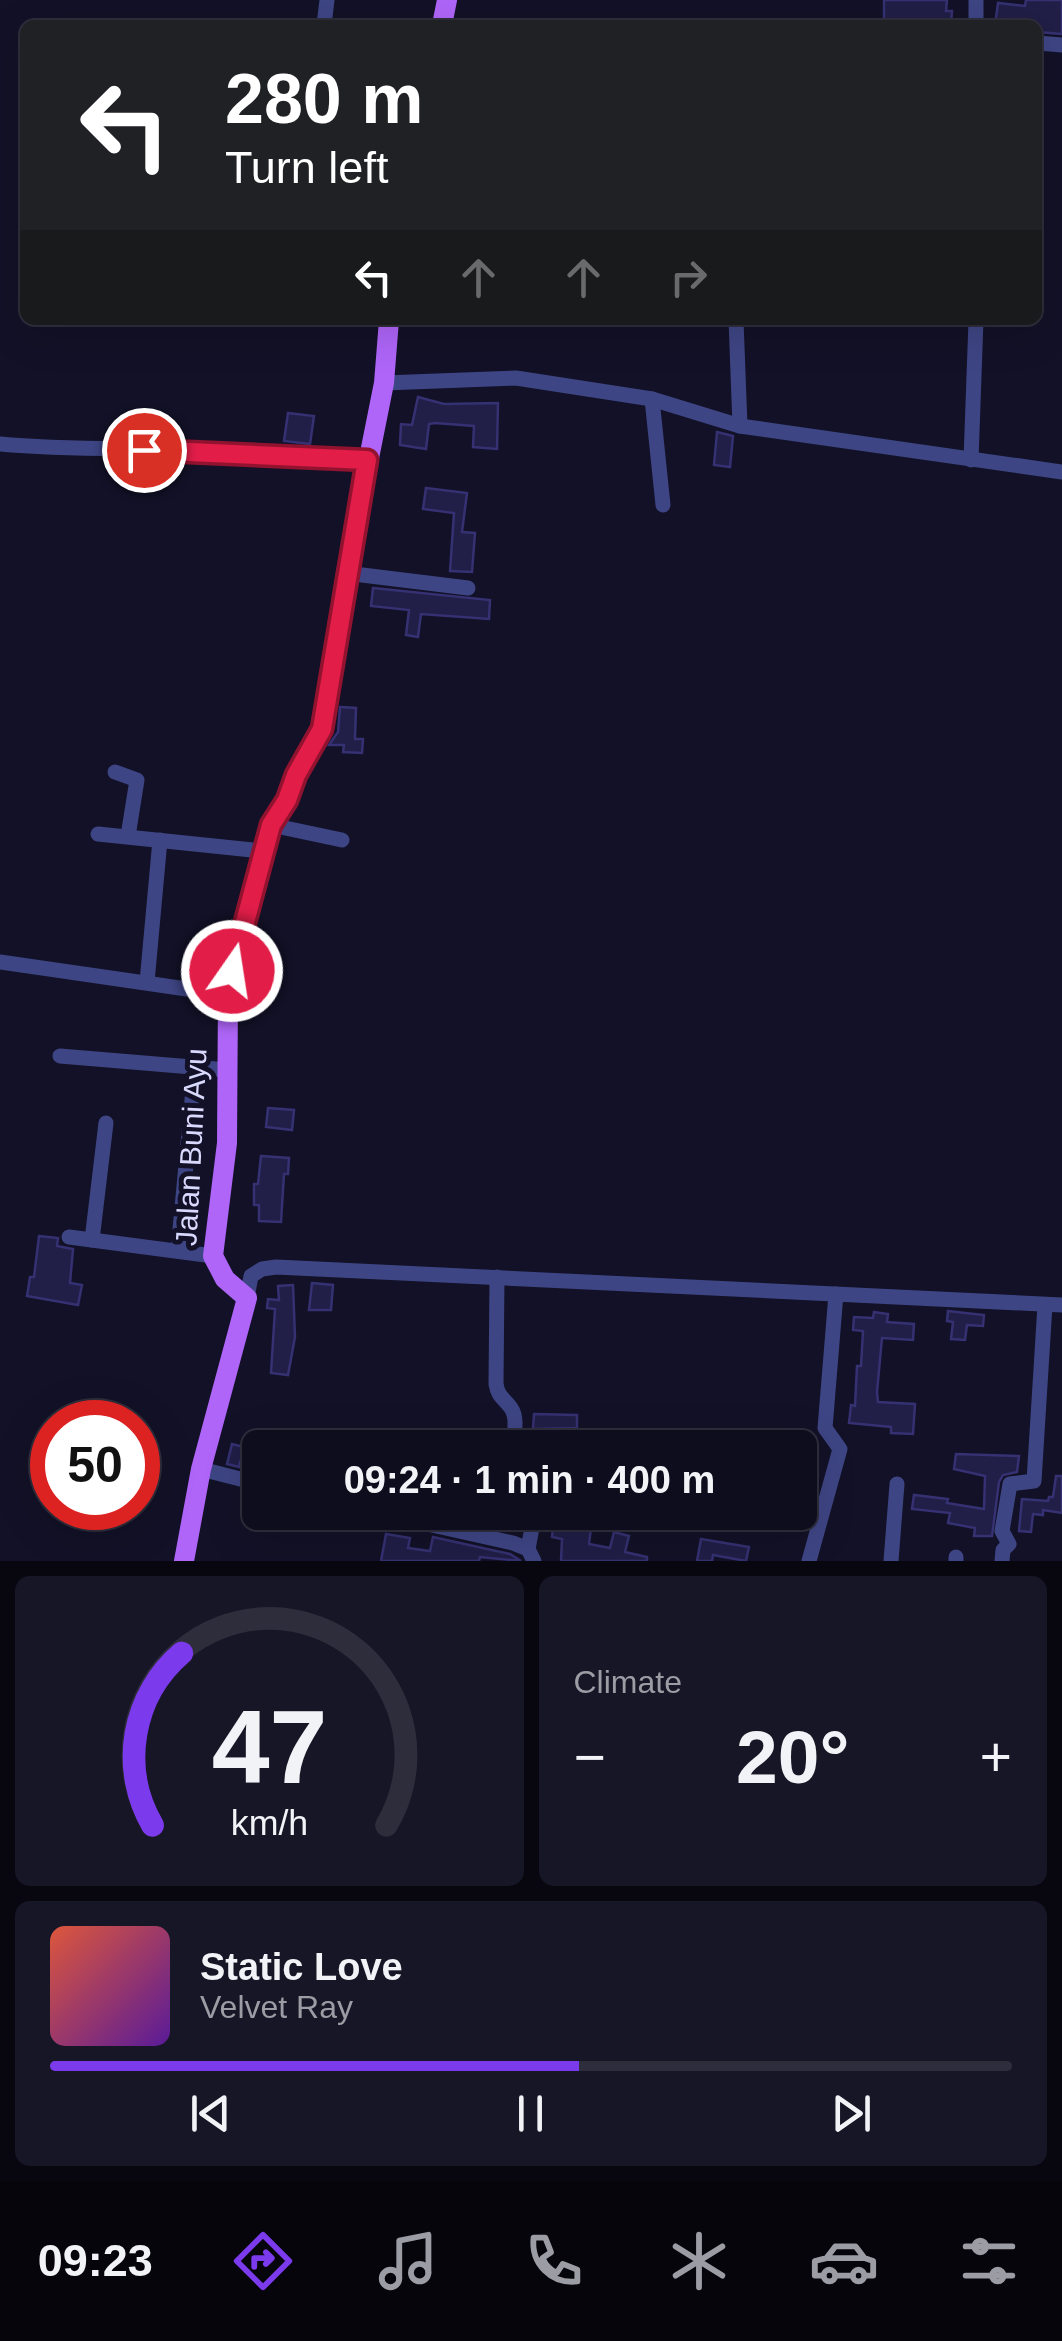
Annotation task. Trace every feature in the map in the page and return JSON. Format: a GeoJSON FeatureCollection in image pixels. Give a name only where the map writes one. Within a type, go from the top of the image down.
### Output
{"type":"FeatureCollection","features":[{"type":"Feature","properties":{"kind":"main road","name":"Jalan Buni Ayu"},"geometry":{"type":"LineString","coordinates":[[237,1290],[213,1256],[227,1143],[228,995],[271,825],[322,729],[346,573],[384,383],[389,325]]}},
{"type":"Feature","properties":{"kind":"main road"},"geometry":{"type":"LineString","coordinates":[[184,1561],[237,1290]]}},
{"type":"Feature","properties":{"kind":"street"},"geometry":{"type":"LineString","coordinates":[[736,325],[740,426]]}},
{"type":"Feature","properties":{"kind":"street"},"geometry":{"type":"LineString","coordinates":[[971,452],[976,325]]}},
{"type":"Feature","properties":{"kind":"street"},"geometry":{"type":"LineString","coordinates":[[384,383],[516,378],[652,399],[740,426],[971,452],[1062,472]]}},
{"type":"Feature","properties":{"kind":"street"},"geometry":{"type":"LineString","coordinates":[[652,399],[662,505]]}},
{"type":"Feature","properties":{"kind":"street"},"geometry":{"type":"LineString","coordinates":[[0,444],[367,460]]}},
{"type":"Feature","properties":{"kind":"street"},"geometry":{"type":"LineString","coordinates":[[346,573],[468,588]]}},
{"type":"Feature","properties":{"kind":"street"},"geometry":{"type":"LineString","coordinates":[[115,772],[137,780],[128,836]]}},
{"type":"Feature","properties":{"kind":"street"},"geometry":{"type":"LineString","coordinates":[[271,825],[342,840]]}},
{"type":"Feature","properties":{"kind":"street"},"geometry":{"type":"LineString","coordinates":[[98,834],[262,851]]}},
{"type":"Feature","properties":{"kind":"street"},"geometry":{"type":"LineString","coordinates":[[147,982],[160,840]]}},
{"type":"Feature","properties":{"kind":"street"},"geometry":{"type":"LineString","coordinates":[[0,962],[228,995]]}},
{"type":"Feature","properties":{"kind":"street"},"geometry":{"type":"LineString","coordinates":[[60,1056],[228,1070]]}},
{"type":"Feature","properties":{"kind":"street"},"geometry":{"type":"LineString","coordinates":[[178,1251],[195,1068]]}},
{"type":"Feature","properties":{"kind":"street"},"geometry":{"type":"LineString","coordinates":[[92,1240],[106,1122]]}},
{"type":"Feature","properties":{"kind":"street"},"geometry":{"type":"LineString","coordinates":[[69,1237],[213,1256]]}},
{"type":"Feature","properties":{"kind":"street"},"geometry":{"type":"LineString","coordinates":[[237,1290],[262,1269],[276,1267],[1054,1305],[1034,1481],[1010,1484],[1002,1529],[1009,1544],[1003,1550],[1002,1561]]}},
{"type":"Feature","properties":{"kind":"street"},"geometry":{"type":"LineString","coordinates":[[497,1277],[496,1384],[498,1395],[512,1409],[516,1430]]}},
{"type":"Feature","properties":{"kind":"street"},"geometry":{"type":"LineString","coordinates":[[809,1561],[840,1449],[826,1428],[836,1294]]}},
{"type":"Feature","properties":{"kind":"street"},"geometry":{"type":"LineString","coordinates":[[200,1468],[242,1479]]}},
{"type":"Feature","properties":{"kind":"street"},"geometry":{"type":"LineString","coordinates":[[891,1561],[897,1484]]}},
{"type":"Feature","properties":{"kind":"street"},"geometry":{"type":"LineString","coordinates":[[460,1530],[531,1555],[533,1530]]}},
{"type":"Feature","properties":{"kind":"building"},"geometry":{"type":"Polygon","coordinates":[[[884,0],[947,0],[946,11],[952,11],[951,20],[884,20],[884,0]]]}},
{"type":"Feature","properties":{"kind":"building"},"geometry":{"type":"Polygon","coordinates":[[[1026,0],[1062,0],[1062,34],[1042,32],[1042,20],[996,20],[998,3],[1025,6],[1026,0]]]}},
{"type":"Feature","properties":{"kind":"building"},"geometry":{"type":"Polygon","coordinates":[[[418,397],[444,404],[498,403],[497,449],[473,447],[474,426],[435,423],[429,424],[426,449],[400,445],[401,424],[412,425],[418,397]]]}},
{"type":"Feature","properties":{"kind":"building"},"geometry":{"type":"Polygon","coordinates":[[[288,413],[314,416],[310,444],[284,441],[288,413]]]}},
{"type":"Feature","properties":{"kind":"building"},"geometry":{"type":"Polygon","coordinates":[[[717,432],[733,436],[730,467],[714,465],[717,432]]]}},
{"type":"Feature","properties":{"kind":"building"},"geometry":{"type":"Polygon","coordinates":[[[426,488],[467,493],[462,532],[475,533],[472,572],[450,571],[454,513],[423,509],[426,488]]]}},
{"type":"Feature","properties":{"kind":"building"},"geometry":{"type":"Polygon","coordinates":[[[373,588],[490,600],[489,619],[421,614],[418,637],[406,635],[409,610],[371,606],[373,588]]]}},
{"type":"Feature","properties":{"kind":"building"},"geometry":{"type":"Polygon","coordinates":[[[340,707],[356,708],[355,739],[363,739],[362,753],[343,752],[344,745],[329,745],[338,732],[340,707]]]}},
{"type":"Feature","properties":{"kind":"building"},"geometry":{"type":"Polygon","coordinates":[[[268,1108],[294,1110],[292,1130],[266,1127],[268,1108]]]}},
{"type":"Feature","properties":{"kind":"building"},"geometry":{"type":"Polygon","coordinates":[[[261,1156],[289,1158],[281,1222],[259,1221],[259,1205],[254,1205],[261,1156]]]}},
{"type":"Feature","properties":{"kind":"building"},"geometry":{"type":"Polygon","coordinates":[[[39,1236],[58,1238],[57,1246],[73,1249],[70,1283],[82,1285],[78,1305],[27,1296],[30,1277],[34,1277],[39,1236]]]}},
{"type":"Feature","properties":{"kind":"building"},"geometry":{"type":"Polygon","coordinates":[[[312,1283],[333,1285],[331,1310],[309,1310],[312,1283]]]}},
{"type":"Feature","properties":{"kind":"building"},"geometry":{"type":"Polygon","coordinates":[[[293,1285],[295,1337],[288,1375],[271,1373],[275,1309],[267,1308],[268,1299],[279,1300],[278,1286],[293,1285]]]}},
{"type":"Feature","properties":{"kind":"building"},"geometry":{"type":"Polygon","coordinates":[[[948,1311],[984,1315],[983,1326],[967,1325],[965,1340],[951,1339],[953,1322],[947,1321],[948,1311]]]}},
{"type":"Feature","properties":{"kind":"building"},"geometry":{"type":"Polygon","coordinates":[[[874,1312],[888,1314],[887,1322],[914,1324],[913,1340],[882,1338],[877,1392],[878,1402],[915,1404],[913,1434],[891,1433],[891,1427],[849,1423],[851,1405],[855,1406],[863,1331],[853,1330],[854,1317],[873,1318],[874,1312]]]}},
{"type":"Feature","properties":{"kind":"building"},"geometry":{"type":"Polygon","coordinates":[[[534,1414],[577,1415],[577,1428],[533,1429],[534,1414]]]}},
{"type":"Feature","properties":{"kind":"building"},"geometry":{"type":"Polygon","coordinates":[[[232,1444],[242,1446],[239,1467],[227,1464],[232,1444]]]}},
{"type":"Feature","properties":{"kind":"building"},"geometry":{"type":"Polygon","coordinates":[[[956,1454],[1019,1456],[1017,1472],[1003,1475],[999,1482],[992,1536],[974,1536],[975,1528],[948,1523],[950,1513],[912,1509],[914,1495],[984,1509],[985,1476],[954,1469],[956,1454]]]}},
{"type":"Feature","properties":{"kind":"building"},"geometry":{"type":"Polygon","coordinates":[[[1056,1476],[1062,1476],[1062,1513],[1043,1510],[1043,1515],[1033,1514],[1031,1532],[1019,1531],[1022,1499],[1048,1501],[1053,1497],[1056,1476]]]}},
{"type":"Feature","properties":{"kind":"building"},"geometry":{"type":"Polygon","coordinates":[[[553,1530],[591,1530],[589,1544],[610,1548],[614,1532],[629,1536],[625,1552],[647,1557],[647,1561],[561,1561],[562,1539],[552,1537],[553,1530]]]}},
{"type":"Feature","properties":{"kind":"building"},"geometry":{"type":"Polygon","coordinates":[[[386,1534],[410,1538],[408,1548],[430,1551],[433,1537],[510,1554],[521,1561],[480,1557],[479,1561],[381,1561],[386,1534]]]}},
{"type":"Feature","properties":{"kind":"building"},"geometry":{"type":"Polygon","coordinates":[[[701,1539],[749,1547],[746,1561],[713,1555],[712,1561],[697,1561],[701,1539]]]}},
{"type":"Feature","properties":{"kind":"route"},"geometry":{"type":"LineString","coordinates":[[144,450],[367,460],[322,729],[271,825],[232,971]]}}]}
